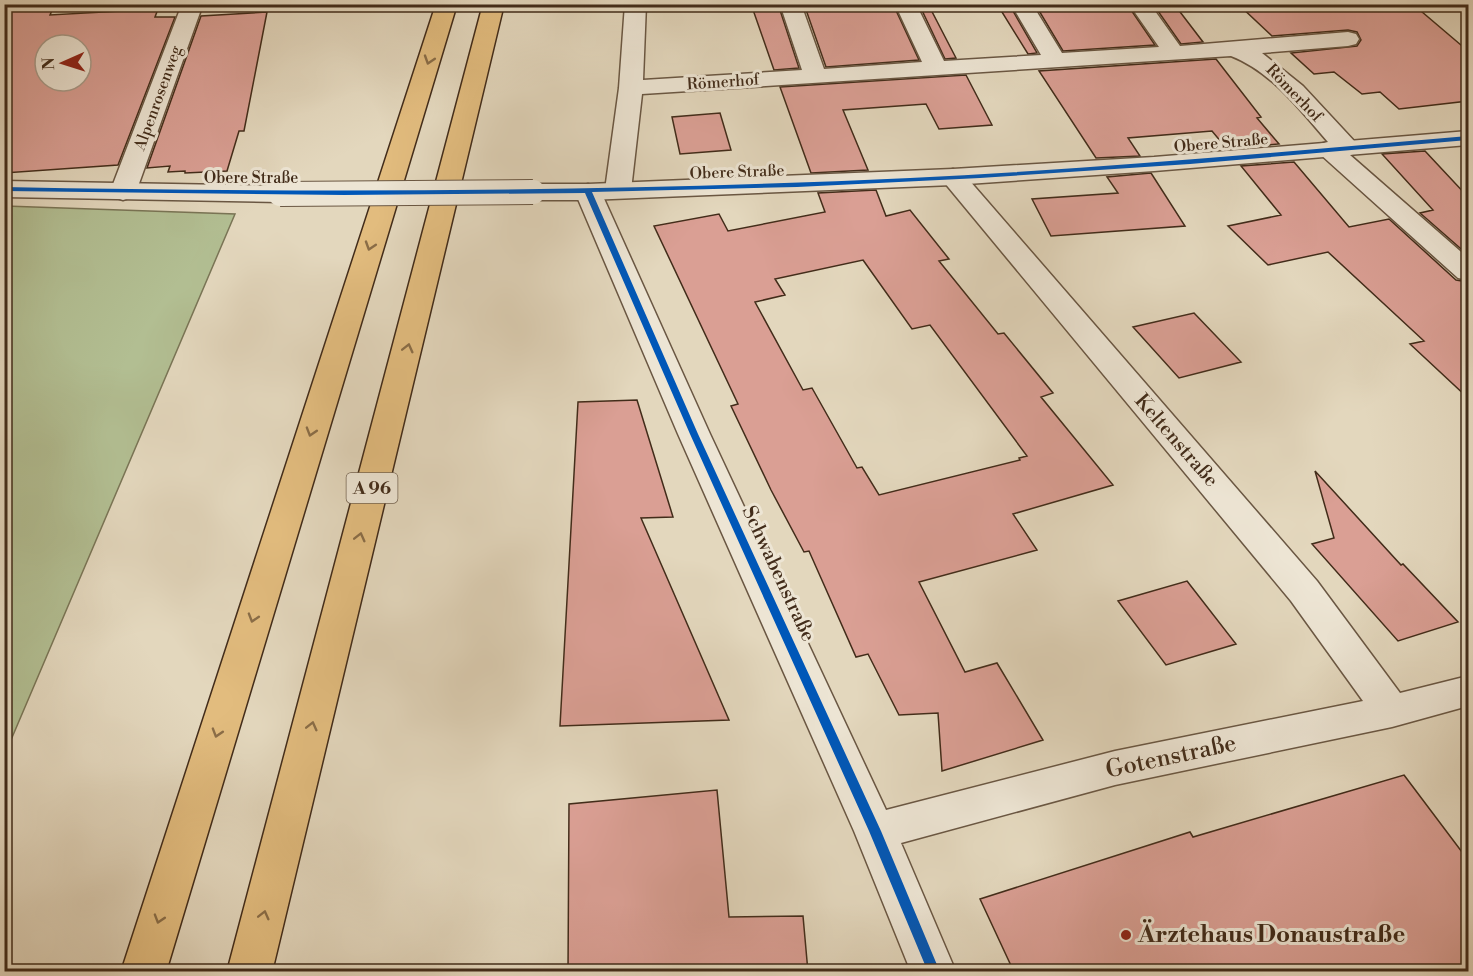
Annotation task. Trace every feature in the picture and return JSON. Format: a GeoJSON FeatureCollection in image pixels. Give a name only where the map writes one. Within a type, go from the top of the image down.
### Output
{"type":"FeatureCollection","features":[{"type":"Feature","properties":{"kind":"highway"},"geometry":{"type":"LineString","coordinates":[[143,972],[447,4]]}},
{"type":"Feature","properties":{"kind":"highway","name":"A 96"},"geometry":{"type":"LineString","coordinates":[[249,972],[494,4]]}},
{"type":"Feature","properties":{"kind":"street","name":"Alpenrosenweg"},"geometry":{"type":"LineString","coordinates":[[123,192],[193,4]]}},
{"type":"Feature","properties":{"kind":"street"},"geometry":{"type":"LineString","coordinates":[[603,191],[631,88],[636,4]]}},
{"type":"Feature","properties":{"kind":"street"},"geometry":{"type":"LineString","coordinates":[[790,4],[815,76]]}},
{"type":"Feature","properties":{"kind":"street"},"geometry":{"type":"LineString","coordinates":[[905,4],[936,68]]}},
{"type":"Feature","properties":{"kind":"street"},"geometry":{"type":"LineString","coordinates":[[1020,4],[1055,60]]}},
{"type":"Feature","properties":{"kind":"street"},"geometry":{"type":"LineString","coordinates":[[1139,4],[1174,53]]}},
{"type":"Feature","properties":{"kind":"street","name":"Römerhof"},"geometry":{"type":"LineString","coordinates":[[631,88],[1233,49],[1348,39]]}},
{"type":"Feature","properties":{"kind":"street","name":"Römerhof"},"geometry":{"type":"LineString","coordinates":[[1233,49],[1261,60],[1275,72],[1338,149],[1468,272]]}},
{"type":"Feature","properties":{"kind":"street","name":"Obere Straße"},"geometry":{"type":"LineString","coordinates":[[4,189],[280,194],[603,191],[953,177],[1468,138]]}},
{"type":"Feature","properties":{"kind":"street","name":"Keltenstraße"},"geometry":{"type":"LineString","coordinates":[[953,177],[1304,591],[1392,711]]}},
{"type":"Feature","properties":{"kind":"street","name":"Schwabenstraße"},"geometry":{"type":"LineString","coordinates":[[603,191],[694,434],[875,831],[934,972]]}},
{"type":"Feature","properties":{"kind":"street","name":"Gotenstraße"},"geometry":{"type":"LineString","coordinates":[[875,831],[1115,768],[1392,711],[1468,691]]}},
{"type":"Feature","properties":{"kind":"green space"},"geometry":{"type":"Polygon","coordinates":[[[4,206],[235,214],[5,754],[4,206]]]}},
{"type":"Feature","properties":{"kind":"building"},"geometry":{"type":"Polygon","coordinates":[[[4,4],[55,4],[50,15],[158,9],[155,17],[175,17],[118,165],[4,173],[4,4]]]}},
{"type":"Feature","properties":{"kind":"building"},"geometry":{"type":"Polygon","coordinates":[[[751,4],[778,4],[799,68],[774,70],[751,4]]]}},
{"type":"Feature","properties":{"kind":"building"},"geometry":{"type":"Polygon","coordinates":[[[804,4],[893,4],[919,60],[826,67],[804,4]]]}},
{"type":"Feature","properties":{"kind":"building"},"geometry":{"type":"Polygon","coordinates":[[[919,4],[928,4],[956,58],[945,59],[919,4]]]}},
{"type":"Feature","properties":{"kind":"building"},"geometry":{"type":"Polygon","coordinates":[[[997,4],[1009,4],[1037,53],[1028,54],[997,4]]]}},
{"type":"Feature","properties":{"kind":"building"},"geometry":{"type":"Polygon","coordinates":[[[1035,4],[1127,4],[1155,45],[1063,51],[1035,4]]]}},
{"type":"Feature","properties":{"kind":"building"},"geometry":{"type":"Polygon","coordinates":[[[1153,4],[1174,4],[1203,42],[1181,44],[1153,4]]]}},
{"type":"Feature","properties":{"kind":"building"},"geometry":{"type":"Polygon","coordinates":[[[1238,4],[1415,6],[1468,51],[1468,101],[1399,109],[1380,92],[1362,94],[1334,72],[1314,74],[1291,53],[1357,46],[1361,40],[1357,32],[1348,30],[1272,36],[1238,4]]]}},
{"type":"Feature","properties":{"kind":"building"},"geometry":{"type":"Polygon","coordinates":[[[267,12],[244,131],[239,131],[227,171],[185,173],[185,171],[168,172],[170,166],[147,168],[201,16],[267,12]]]}},
{"type":"Feature","properties":{"kind":"building"},"geometry":{"type":"Polygon","coordinates":[[[1216,59],[1261,117],[1257,118],[1279,144],[1227,149],[1212,131],[1128,138],[1140,156],[1096,158],[1039,71],[1216,59]]]}},
{"type":"Feature","properties":{"kind":"building"},"geometry":{"type":"Polygon","coordinates":[[[966,75],[992,125],[939,129],[926,104],[843,110],[868,170],[811,173],[780,87],[966,75]]]}},
{"type":"Feature","properties":{"kind":"building"},"geometry":{"type":"Polygon","coordinates":[[[720,113],[731,150],[680,154],[672,117],[720,113]]]}},
{"type":"Feature","properties":{"kind":"building"},"geometry":{"type":"Polygon","coordinates":[[[1425,151],[1468,197],[1468,255],[1420,213],[1433,210],[1382,154],[1425,151]]]}},
{"type":"Feature","properties":{"kind":"building"},"geometry":{"type":"Polygon","coordinates":[[[1294,162],[1349,227],[1389,219],[1456,280],[1468,282],[1468,398],[1410,344],[1424,341],[1328,252],[1268,265],[1228,226],[1281,215],[1241,166],[1294,162]]]}},
{"type":"Feature","properties":{"kind":"building"},"geometry":{"type":"Polygon","coordinates":[[[1151,173],[1185,226],[1051,236],[1032,199],[1118,193],[1107,177],[1151,173]]]}},
{"type":"Feature","properties":{"kind":"building"},"geometry":{"type":"Polygon","coordinates":[[[876,190],[886,216],[910,210],[949,259],[939,261],[998,334],[1004,333],[1053,393],[1041,397],[1113,485],[1013,514],[1037,550],[919,582],[965,672],[997,663],[1043,740],[942,771],[938,713],[899,715],[868,654],[856,657],[809,551],[804,552],[771,490],[731,406],[738,404],[654,226],[719,214],[728,231],[825,212],[818,193],[876,190]],[[863,260],[775,279],[785,295],[755,302],[803,390],[812,388],[857,468],[862,467],[879,495],[1020,460],[1019,458],[1027,456],[930,325],[912,329],[863,260]]]}},
{"type":"Feature","properties":{"kind":"building"},"geometry":{"type":"Polygon","coordinates":[[[1194,313],[1241,362],[1179,378],[1133,327],[1194,313]]]}},
{"type":"Feature","properties":{"kind":"building"},"geometry":{"type":"Polygon","coordinates":[[[637,400],[673,517],[641,518],[729,720],[560,726],[578,402],[637,400]]]}},
{"type":"Feature","properties":{"kind":"building"},"geometry":{"type":"Polygon","coordinates":[[[1315,471],[1401,565],[1403,564],[1458,622],[1398,641],[1312,544],[1334,538],[1315,471]]]}},
{"type":"Feature","properties":{"kind":"building"},"geometry":{"type":"Polygon","coordinates":[[[1187,581],[1236,644],[1166,665],[1118,601],[1187,581]]]}},
{"type":"Feature","properties":{"kind":"building"},"geometry":{"type":"Polygon","coordinates":[[[1404,775],[1468,860],[1468,972],[1014,972],[980,899],[1190,832],[1193,837],[1404,775]]]}},
{"type":"Feature","properties":{"kind":"building"},"geometry":{"type":"Polygon","coordinates":[[[717,790],[729,917],[803,916],[808,972],[568,972],[569,804],[717,790]]]}},
{"type":"Feature","properties":{"kind":"cycle path"},"geometry":{"type":"LineString","coordinates":[[4,189],[344,193],[571,191],[797,185],[1050,172],[1468,138]]}},
{"type":"Feature","properties":{"kind":"cycle path"},"geometry":{"type":"LineString","coordinates":[[588,192],[694,434],[875,831],[934,972]]}},
{"type":"Feature","properties":{"kind":"place","name":"Ärztehaus Donaustraße"},"geometry":{"type":"Point","coordinates":[1126,935]}}]}
